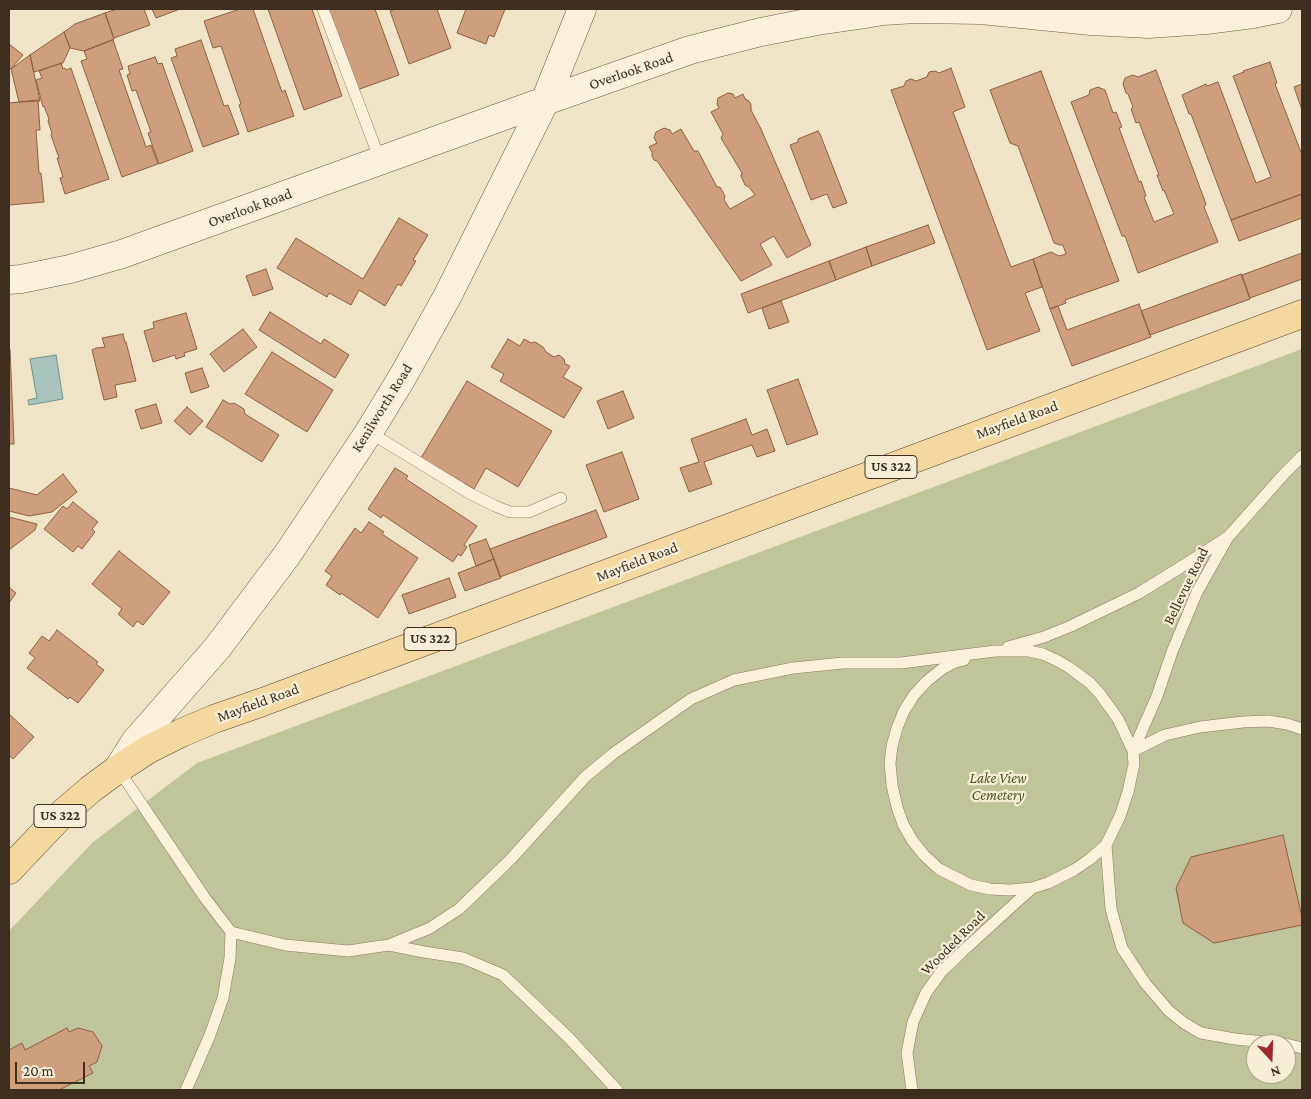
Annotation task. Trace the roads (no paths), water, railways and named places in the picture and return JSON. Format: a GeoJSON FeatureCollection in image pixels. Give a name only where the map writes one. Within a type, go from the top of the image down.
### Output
{"type":"FeatureCollection","features":[{"type":"Feature","properties":{"kind":"main road","name":"Mayfield Road"},"geometry":{"type":"LineString","coordinates":[[9,870],[63,813],[91,789],[149,749],[181,733],[214,719],[1302,314]]}},
{"type":"Feature","properties":{"kind":"street","name":"Kenilworth Road"},"geometry":{"type":"LineString","coordinates":[[118,769],[135,742],[218,647],[254,600],[287,555],[369,432],[408,368],[447,297],[545,101],[582,9]]}},
{"type":"Feature","properties":{"kind":"street","name":"Overlook Road"},"geometry":{"type":"LineString","coordinates":[[9,280],[70,269],[122,254],[545,101],[699,48],[761,32],[884,11],[981,10],[1100,22],[1148,24],[1206,20],[1278,9]]}},
{"type":"Feature","properties":{"kind":"lane"},"geometry":{"type":"LineString","coordinates":[[323,9],[380,160]]}},
{"type":"Feature","properties":{"kind":"lane"},"geometry":{"type":"LineString","coordinates":[[369,432],[469,493],[510,512],[529,512],[561,498]]}},
{"type":"Feature","properties":{"kind":"lane","name":"Bellevue Road"},"geometry":{"type":"LineString","coordinates":[[1133,751],[1157,696],[1172,652],[1197,592],[1228,537],[1302,456]]}},
{"type":"Feature","properties":{"kind":"lane"},"geometry":{"type":"LineString","coordinates":[[231,932],[285,944],[348,951],[389,945],[430,928],[459,909],[510,860],[585,777],[614,753],[691,699],[734,680],[793,668],[843,663],[901,663],[995,650],[1029,651],[1044,654],[1070,668],[1090,683],[1100,694],[1118,719],[1133,751],[1134,764],[1128,792],[1120,816],[1106,845],[1074,870],[1048,882],[1032,888],[1010,890],[990,889],[971,885],[939,869],[924,855],[912,840],[903,824],[892,785],[890,763],[892,746],[904,711],[914,695],[927,681],[942,669],[955,662],[995,650],[1044,637],[1071,626],[1139,593],[1228,537]]}},
{"type":"Feature","properties":{"kind":"lane"},"geometry":{"type":"LineString","coordinates":[[1133,751],[1165,735],[1200,727],[1268,721],[1288,724],[1302,729]]}},
{"type":"Feature","properties":{"kind":"lane"},"geometry":{"type":"LineString","coordinates":[[118,769],[199,890],[231,932],[230,958],[223,998],[210,1035],[186,1090]]}},
{"type":"Feature","properties":{"kind":"lane"},"geometry":{"type":"LineString","coordinates":[[1106,845],[1111,909],[1122,948],[1145,983],[1169,1011],[1201,1033],[1246,1040]]}},
{"type":"Feature","properties":{"kind":"lane","name":"Wooded Road"},"geometry":{"type":"LineString","coordinates":[[912,1090],[907,1053],[913,1022],[926,993],[959,954],[1032,888]]}},
{"type":"Feature","properties":{"kind":"lane"},"geometry":{"type":"LineString","coordinates":[[389,945],[463,958],[503,975],[569,1038],[617,1090]]}},
{"type":"Feature","properties":{"kind":"water"},"geometry":{"type":"Polygon","coordinates":[[[56,355],[63,399],[29,405],[28,400],[37,398],[30,359],[56,355]]]}},
{"type":"Feature","properties":{"kind":"park label","name":"Lake View Cemetery"},"geometry":{"type":"Point","coordinates":[998,786]}}]}
